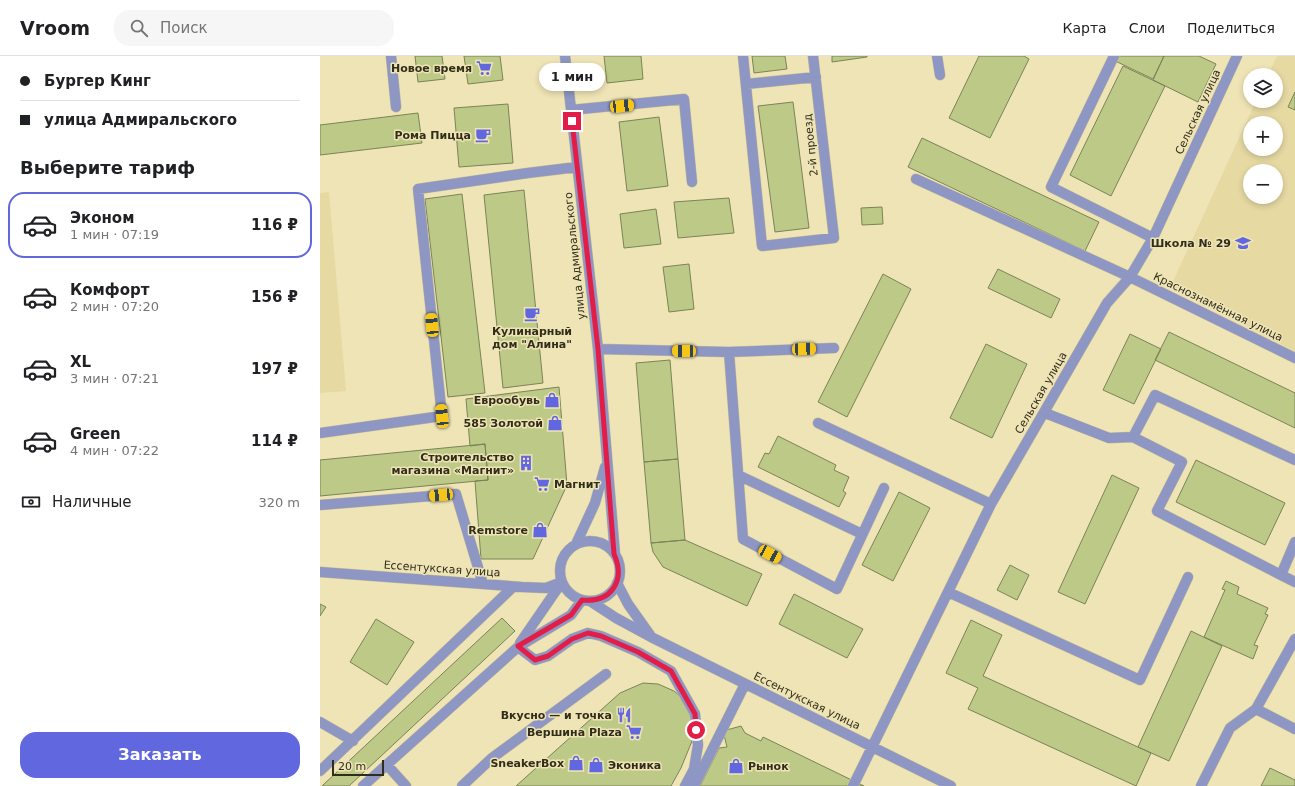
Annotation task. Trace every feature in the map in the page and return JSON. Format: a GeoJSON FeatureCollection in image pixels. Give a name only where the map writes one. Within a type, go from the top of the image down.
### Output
{"type":"FeatureCollection","features":[{"type":"Feature","properties":{"kind":"street"},"geometry":{"type":"LineString","coordinates":[[392,56],[396,107]]}},
{"type":"Feature","properties":{"kind":"street","name":"улица Адмиральского"},"geometry":{"type":"LineString","coordinates":[[565,56],[598,349],[614,554]]}},
{"type":"Feature","properties":{"kind":"street"},"geometry":{"type":"LineString","coordinates":[[743,56],[746,84],[816,77]]}},
{"type":"Feature","properties":{"kind":"street","name":"2-й проезд"},"geometry":{"type":"LineString","coordinates":[[746,84],[762,246],[834,238],[813,56]]}},
{"type":"Feature","properties":{"kind":"street"},"geometry":{"type":"LineString","coordinates":[[937,56],[940,75]]}},
{"type":"Feature","properties":{"kind":"street"},"geometry":{"type":"LineString","coordinates":[[1114,56],[1051,187],[1153,238]]}},
{"type":"Feature","properties":{"kind":"street","name":"Сельская улица"},"geometry":{"type":"LineString","coordinates":[[853,786],[871,746],[991,504],[1045,413],[1107,303],[1130,277],[1153,238],[1237,56]]}},
{"type":"Feature","properties":{"kind":"street"},"geometry":{"type":"LineString","coordinates":[[571,110],[684,100],[692,182]]}},
{"type":"Feature","properties":{"kind":"street"},"geometry":{"type":"LineString","coordinates":[[320,434],[442,416],[418,189],[577,167]]}},
{"type":"Feature","properties":{"kind":"street","name":"Краснознамённая улица"},"geometry":{"type":"LineString","coordinates":[[916,179],[1130,277],[1295,358]]}},
{"type":"Feature","properties":{"kind":"street"},"geometry":{"type":"LineString","coordinates":[[598,349],[729,352],[834,348]]}},
{"type":"Feature","properties":{"kind":"street"},"geometry":{"type":"LineString","coordinates":[[729,352],[743,539],[837,589],[884,488]]}},
{"type":"Feature","properties":{"kind":"street"},"geometry":{"type":"LineString","coordinates":[[1133,438],[1154,395],[1295,460]]}},
{"type":"Feature","properties":{"kind":"street"},"geometry":{"type":"LineString","coordinates":[[1045,413],[1109,438],[1133,438],[1182,462],[1157,511],[1295,582]]}},
{"type":"Feature","properties":{"kind":"street"},"geometry":{"type":"LineString","coordinates":[[818,423],[991,504]]}},
{"type":"Feature","properties":{"kind":"street","name":"улица Адмиральского"},"geometry":{"type":"LineString","coordinates":[[576,544],[596,503],[607,453]]}},
{"type":"Feature","properties":{"kind":"street"},"geometry":{"type":"LineString","coordinates":[[738,475],[862,534]]}},
{"type":"Feature","properties":{"kind":"street"},"geometry":{"type":"LineString","coordinates":[[320,505],[456,494],[483,584]]}},
{"type":"Feature","properties":{"kind":"street"},"geometry":{"type":"LineString","coordinates":[[518,646],[562,582],[560,571],[562,561],[567,551],[576,544],[586,541],[597,542],[607,546],[614,554]]}},
{"type":"Feature","properties":{"kind":"street"},"geometry":{"type":"LineString","coordinates":[[1282,575],[1295,542]]}},
{"type":"Feature","properties":{"kind":"street","name":"Ессентукская улица"},"geometry":{"type":"LineString","coordinates":[[614,554],[620,573],[617,582],[628,604],[653,638]]}},
{"type":"Feature","properties":{"kind":"street","name":"Ессентукская улица"},"geometry":{"type":"LineString","coordinates":[[320,572],[514,587],[546,588],[562,582],[569,593],[653,638],[951,786]]}},
{"type":"Feature","properties":{"kind":"street"},"geometry":{"type":"LineString","coordinates":[[948,592],[1140,680],[1188,577]]}},
{"type":"Feature","properties":{"kind":"street"},"geometry":{"type":"LineString","coordinates":[[364,786],[518,646],[571,615],[586,601],[602,599],[611,592],[617,582]]}},
{"type":"Feature","properties":{"kind":"street"},"geometry":{"type":"LineString","coordinates":[[320,771],[514,587]]}},
{"type":"Feature","properties":{"kind":"street"},"geometry":{"type":"LineString","coordinates":[[518,646],[535,660],[548,656],[572,639],[588,633],[601,636],[638,652],[671,671],[695,714],[698,745],[694,769],[685,786]]}},
{"type":"Feature","properties":{"kind":"street"},"geometry":{"type":"LineString","coordinates":[[1201,786],[1230,728],[1256,709],[1295,639]]}},
{"type":"Feature","properties":{"kind":"street"},"geometry":{"type":"LineString","coordinates":[[462,786],[492,758],[606,674]]}},
{"type":"Feature","properties":{"kind":"street"},"geometry":{"type":"LineString","coordinates":[[694,786],[745,684]]}},
{"type":"Feature","properties":{"kind":"street"},"geometry":{"type":"LineString","coordinates":[[1256,709],[1295,728]]}},
{"type":"Feature","properties":{"kind":"street"},"geometry":{"type":"LineString","coordinates":[[320,722],[353,741]]}},
{"type":"Feature","properties":{"kind":"street"},"geometry":{"type":"LineString","coordinates":[[387,765],[406,786]]}},
{"type":"Feature","properties":{"kind":"shaded area","name":"Школа № 29"},"geometry":{"type":"Polygon","coordinates":[[[1277,56],[1295,56],[1295,351],[1170,288],[1243,129],[1243,156],[1283,156],[1283,116],[1249,116],[1253,108],[1283,108],[1283,68],[1271,68],[1277,56]]]}},
{"type":"Feature","properties":{"kind":"shaded area"},"geometry":{"type":"Polygon","coordinates":[[[329,192],[346,391],[320,393],[320,193],[329,192]]]}},
{"type":"Feature","properties":{"kind":"building"},"geometry":{"type":"Polygon","coordinates":[[[415,56],[442,56],[445,79],[418,82],[415,56]]]}},
{"type":"Feature","properties":{"kind":"building","name":"Новое время"},"geometry":{"type":"Polygon","coordinates":[[[464,56],[500,56],[503,80],[468,84],[464,56]]]}},
{"type":"Feature","properties":{"kind":"building"},"geometry":{"type":"Polygon","coordinates":[[[604,56],[641,56],[643,79],[607,83],[604,56]]]}},
{"type":"Feature","properties":{"kind":"building"},"geometry":{"type":"Polygon","coordinates":[[[752,56],[785,56],[787,69],[754,73],[752,56]]]}},
{"type":"Feature","properties":{"kind":"building"},"geometry":{"type":"Polygon","coordinates":[[[832,56],[867,56],[867,57],[832,62],[832,56]]]}},
{"type":"Feature","properties":{"kind":"building"},"geometry":{"type":"Polygon","coordinates":[[[979,56],[1024,56],[1029,59],[990,138],[949,118],[979,56]]]}},
{"type":"Feature","properties":{"kind":"building"},"geometry":{"type":"Polygon","coordinates":[[[1113,56],[1164,56],[1153,79],[1111,59],[1113,56]]]}},
{"type":"Feature","properties":{"kind":"building"},"geometry":{"type":"Polygon","coordinates":[[[1164,56],[1199,56],[1216,64],[1198,102],[1153,80],[1164,56]]]}},
{"type":"Feature","properties":{"kind":"building"},"geometry":{"type":"Polygon","coordinates":[[[1123,66],[1165,86],[1111,196],[1070,175],[1123,66]]]}},
{"type":"Feature","properties":{"kind":"building"},"geometry":{"type":"Polygon","coordinates":[[[1295,92],[1295,110],[1288,107],[1295,92]]]}},
{"type":"Feature","properties":{"kind":"building"},"geometry":{"type":"Polygon","coordinates":[[[793,102],[809,228],[775,232],[758,106],[793,102]]]}},
{"type":"Feature","properties":{"kind":"building","name":"Рома Пицца"},"geometry":{"type":"Polygon","coordinates":[[[508,104],[513,163],[459,167],[454,108],[508,104]]]}},
{"type":"Feature","properties":{"kind":"building"},"geometry":{"type":"Polygon","coordinates":[[[418,113],[422,143],[320,155],[320,125],[418,113]]]}},
{"type":"Feature","properties":{"kind":"building"},"geometry":{"type":"Polygon","coordinates":[[[659,117],[668,186],[627,191],[619,122],[659,117]]]}},
{"type":"Feature","properties":{"kind":"building"},"geometry":{"type":"Polygon","coordinates":[[[922,138],[1099,222],[1085,251],[908,167],[922,138]]]}},
{"type":"Feature","properties":{"kind":"building"},"geometry":{"type":"Polygon","coordinates":[[[524,190],[543,383],[503,388],[484,195],[524,190]]]}},
{"type":"Feature","properties":{"kind":"building"},"geometry":{"type":"Polygon","coordinates":[[[462,194],[485,393],[448,397],[425,199],[462,194]]]}},
{"type":"Feature","properties":{"kind":"building"},"geometry":{"type":"Polygon","coordinates":[[[729,198],[734,233],[678,238],[674,202],[729,198]]]}},
{"type":"Feature","properties":{"kind":"building"},"geometry":{"type":"Polygon","coordinates":[[[882,207],[883,224],[862,225],[861,208],[882,207]]]}},
{"type":"Feature","properties":{"kind":"building"},"geometry":{"type":"Polygon","coordinates":[[[656,209],[661,244],[624,248],[620,214],[656,209]]]}},
{"type":"Feature","properties":{"kind":"building"},"geometry":{"type":"Polygon","coordinates":[[[689,264],[694,309],[669,312],[663,267],[689,264]]]}},
{"type":"Feature","properties":{"kind":"building"},"geometry":{"type":"Polygon","coordinates":[[[998,269],[1060,299],[1051,318],[988,288],[998,269]]]}},
{"type":"Feature","properties":{"kind":"building"},"geometry":{"type":"Polygon","coordinates":[[[883,274],[911,289],[847,417],[818,402],[883,274]]]}},
{"type":"Feature","properties":{"kind":"building"},"geometry":{"type":"Polygon","coordinates":[[[1169,332],[1295,393],[1295,428],[1155,360],[1169,332]]]}},
{"type":"Feature","properties":{"kind":"building"},"geometry":{"type":"Polygon","coordinates":[[[1130,334],[1161,349],[1134,404],[1103,390],[1130,334]]]}},
{"type":"Feature","properties":{"kind":"building"},"geometry":{"type":"Polygon","coordinates":[[[986,344],[1027,364],[992,438],[950,418],[986,344]]]}},
{"type":"Feature","properties":{"kind":"building"},"geometry":{"type":"Polygon","coordinates":[[[670,360],[678,459],[644,462],[636,363],[670,360]]]}},
{"type":"Feature","properties":{"kind":"building","name":"Строительство магазина «Магнит»"},"geometry":{"type":"Polygon","coordinates":[[[559,387],[567,485],[533,559],[481,559],[475,481],[488,480],[485,444],[470,446],[466,399],[559,387]]]}},
{"type":"Feature","properties":{"kind":"building"},"geometry":{"type":"Polygon","coordinates":[[[778,436],[836,465],[834,470],[849,477],[843,491],[846,493],[839,507],[758,467],[765,453],[769,454],[778,436]]]}},
{"type":"Feature","properties":{"kind":"building"},"geometry":{"type":"Polygon","coordinates":[[[485,444],[488,480],[320,496],[320,460],[485,444]]]}},
{"type":"Feature","properties":{"kind":"building"},"geometry":{"type":"Polygon","coordinates":[[[678,459],[685,540],[651,543],[644,462],[678,459]]]}},
{"type":"Feature","properties":{"kind":"building"},"geometry":{"type":"Polygon","coordinates":[[[1196,460],[1285,503],[1265,545],[1176,502],[1196,460]]]}},
{"type":"Feature","properties":{"kind":"building"},"geometry":{"type":"Polygon","coordinates":[[[1112,475],[1139,488],[1085,604],[1058,592],[1112,475]]]}},
{"type":"Feature","properties":{"kind":"building"},"geometry":{"type":"Polygon","coordinates":[[[899,492],[930,508],[893,581],[862,565],[899,492]]]}},
{"type":"Feature","properties":{"kind":"building"},"geometry":{"type":"Polygon","coordinates":[[[685,540],[762,574],[747,606],[663,567],[653,552],[651,543],[685,540]]]}},
{"type":"Feature","properties":{"kind":"building"},"geometry":{"type":"Polygon","coordinates":[[[1010,565],[1029,575],[1017,600],[997,590],[1010,565]]]}},
{"type":"Feature","properties":{"kind":"building"},"geometry":{"type":"Polygon","coordinates":[[[1226,581],[1239,587],[1237,594],[1268,608],[1265,614],[1268,615],[1254,645],[1258,646],[1253,659],[1204,637],[1225,590],[1222,589],[1226,581]]]}},
{"type":"Feature","properties":{"kind":"building"},"geometry":{"type":"Polygon","coordinates":[[[794,594],[863,629],[847,658],[779,624],[794,594]]]}},
{"type":"Feature","properties":{"kind":"building"},"geometry":{"type":"Polygon","coordinates":[[[320,604],[326,607],[320,616],[320,604]]]}},
{"type":"Feature","properties":{"kind":"building"},"geometry":{"type":"Polygon","coordinates":[[[502,618],[515,631],[349,786],[322,786],[502,618]]]}},
{"type":"Feature","properties":{"kind":"building"},"geometry":{"type":"Polygon","coordinates":[[[376,619],[414,642],[387,685],[350,662],[376,619]]]}},
{"type":"Feature","properties":{"kind":"building"},"geometry":{"type":"Polygon","coordinates":[[[971,620],[1002,635],[983,676],[1151,753],[1136,786],[968,709],[978,688],[946,673],[971,620]]]}},
{"type":"Feature","properties":{"kind":"building"},"geometry":{"type":"Polygon","coordinates":[[[1191,631],[1222,646],[1169,761],[1138,747],[1191,631]]]}},
{"type":"Feature","properties":{"kind":"building","name":"Вершина Plaza"},"geometry":{"type":"Polygon","coordinates":[[[643,683],[658,684],[674,691],[688,703],[693,723],[692,741],[681,768],[671,786],[516,786],[620,693],[643,683]]]}},
{"type":"Feature","properties":{"kind":"building"},"geometry":{"type":"Polygon","coordinates":[[[741,726],[745,733],[761,741],[763,737],[864,786],[700,786],[719,748],[727,747],[723,731],[741,726]]]}},
{"type":"Feature","properties":{"kind":"building"},"geometry":{"type":"Polygon","coordinates":[[[1270,768],[1295,780],[1295,786],[1261,786],[1270,768]]]}},
{"type":"Feature","properties":{"kind":"place","name":"Новое время"},"geometry":{"type":"Point","coordinates":[484,68]}},
{"type":"Feature","properties":{"kind":"place","name":"Рома Пицца"},"geometry":{"type":"Point","coordinates":[483,135]}},
{"type":"Feature","properties":{"kind":"place","name":"Школа № 29"},"geometry":{"type":"Point","coordinates":[1243,243]}},
{"type":"Feature","properties":{"kind":"place","name":"Кулинарный дом \"Алина\""},"geometry":{"type":"Point","coordinates":[532,314]}},
{"type":"Feature","properties":{"kind":"place","name":"Еврообувь"},"geometry":{"type":"Point","coordinates":[552,400]}},
{"type":"Feature","properties":{"kind":"place","name":"585 Золотой"},"geometry":{"type":"Point","coordinates":[555,423]}},
{"type":"Feature","properties":{"kind":"place","name":"Строительство магазина «Магнит»"},"geometry":{"type":"Point","coordinates":[526,463]}},
{"type":"Feature","properties":{"kind":"place","name":"Магнит"},"geometry":{"type":"Point","coordinates":[542,484]}},
{"type":"Feature","properties":{"kind":"place","name":"Remstore"},"geometry":{"type":"Point","coordinates":[540,530]}},
{"type":"Feature","properties":{"kind":"place","name":"Вкусно — и точка"},"geometry":{"type":"Point","coordinates":[624,715]}},
{"type":"Feature","properties":{"kind":"place","name":"Вершина Plaza"},"geometry":{"type":"Point","coordinates":[634,732]}},
{"type":"Feature","properties":{"kind":"place","name":"SneakerBox"},"geometry":{"type":"Point","coordinates":[576,763]}},
{"type":"Feature","properties":{"kind":"place","name":"Эконика"},"geometry":{"type":"Point","coordinates":[596,765]}},
{"type":"Feature","properties":{"kind":"place","name":"Рынок"},"geometry":{"type":"Point","coordinates":[736,766]}},
{"type":"Feature","properties":{"kind":"route"},"geometry":{"type":"LineString","coordinates":[[572,121],[598,349],[614,554],[620,573],[611,592],[602,599],[590,601],[582,600],[571,615],[518,646],[535,660],[548,656],[572,639],[588,633],[601,636],[638,652],[671,671],[677,684],[688,698],[695,714],[696,730]]}}]}
